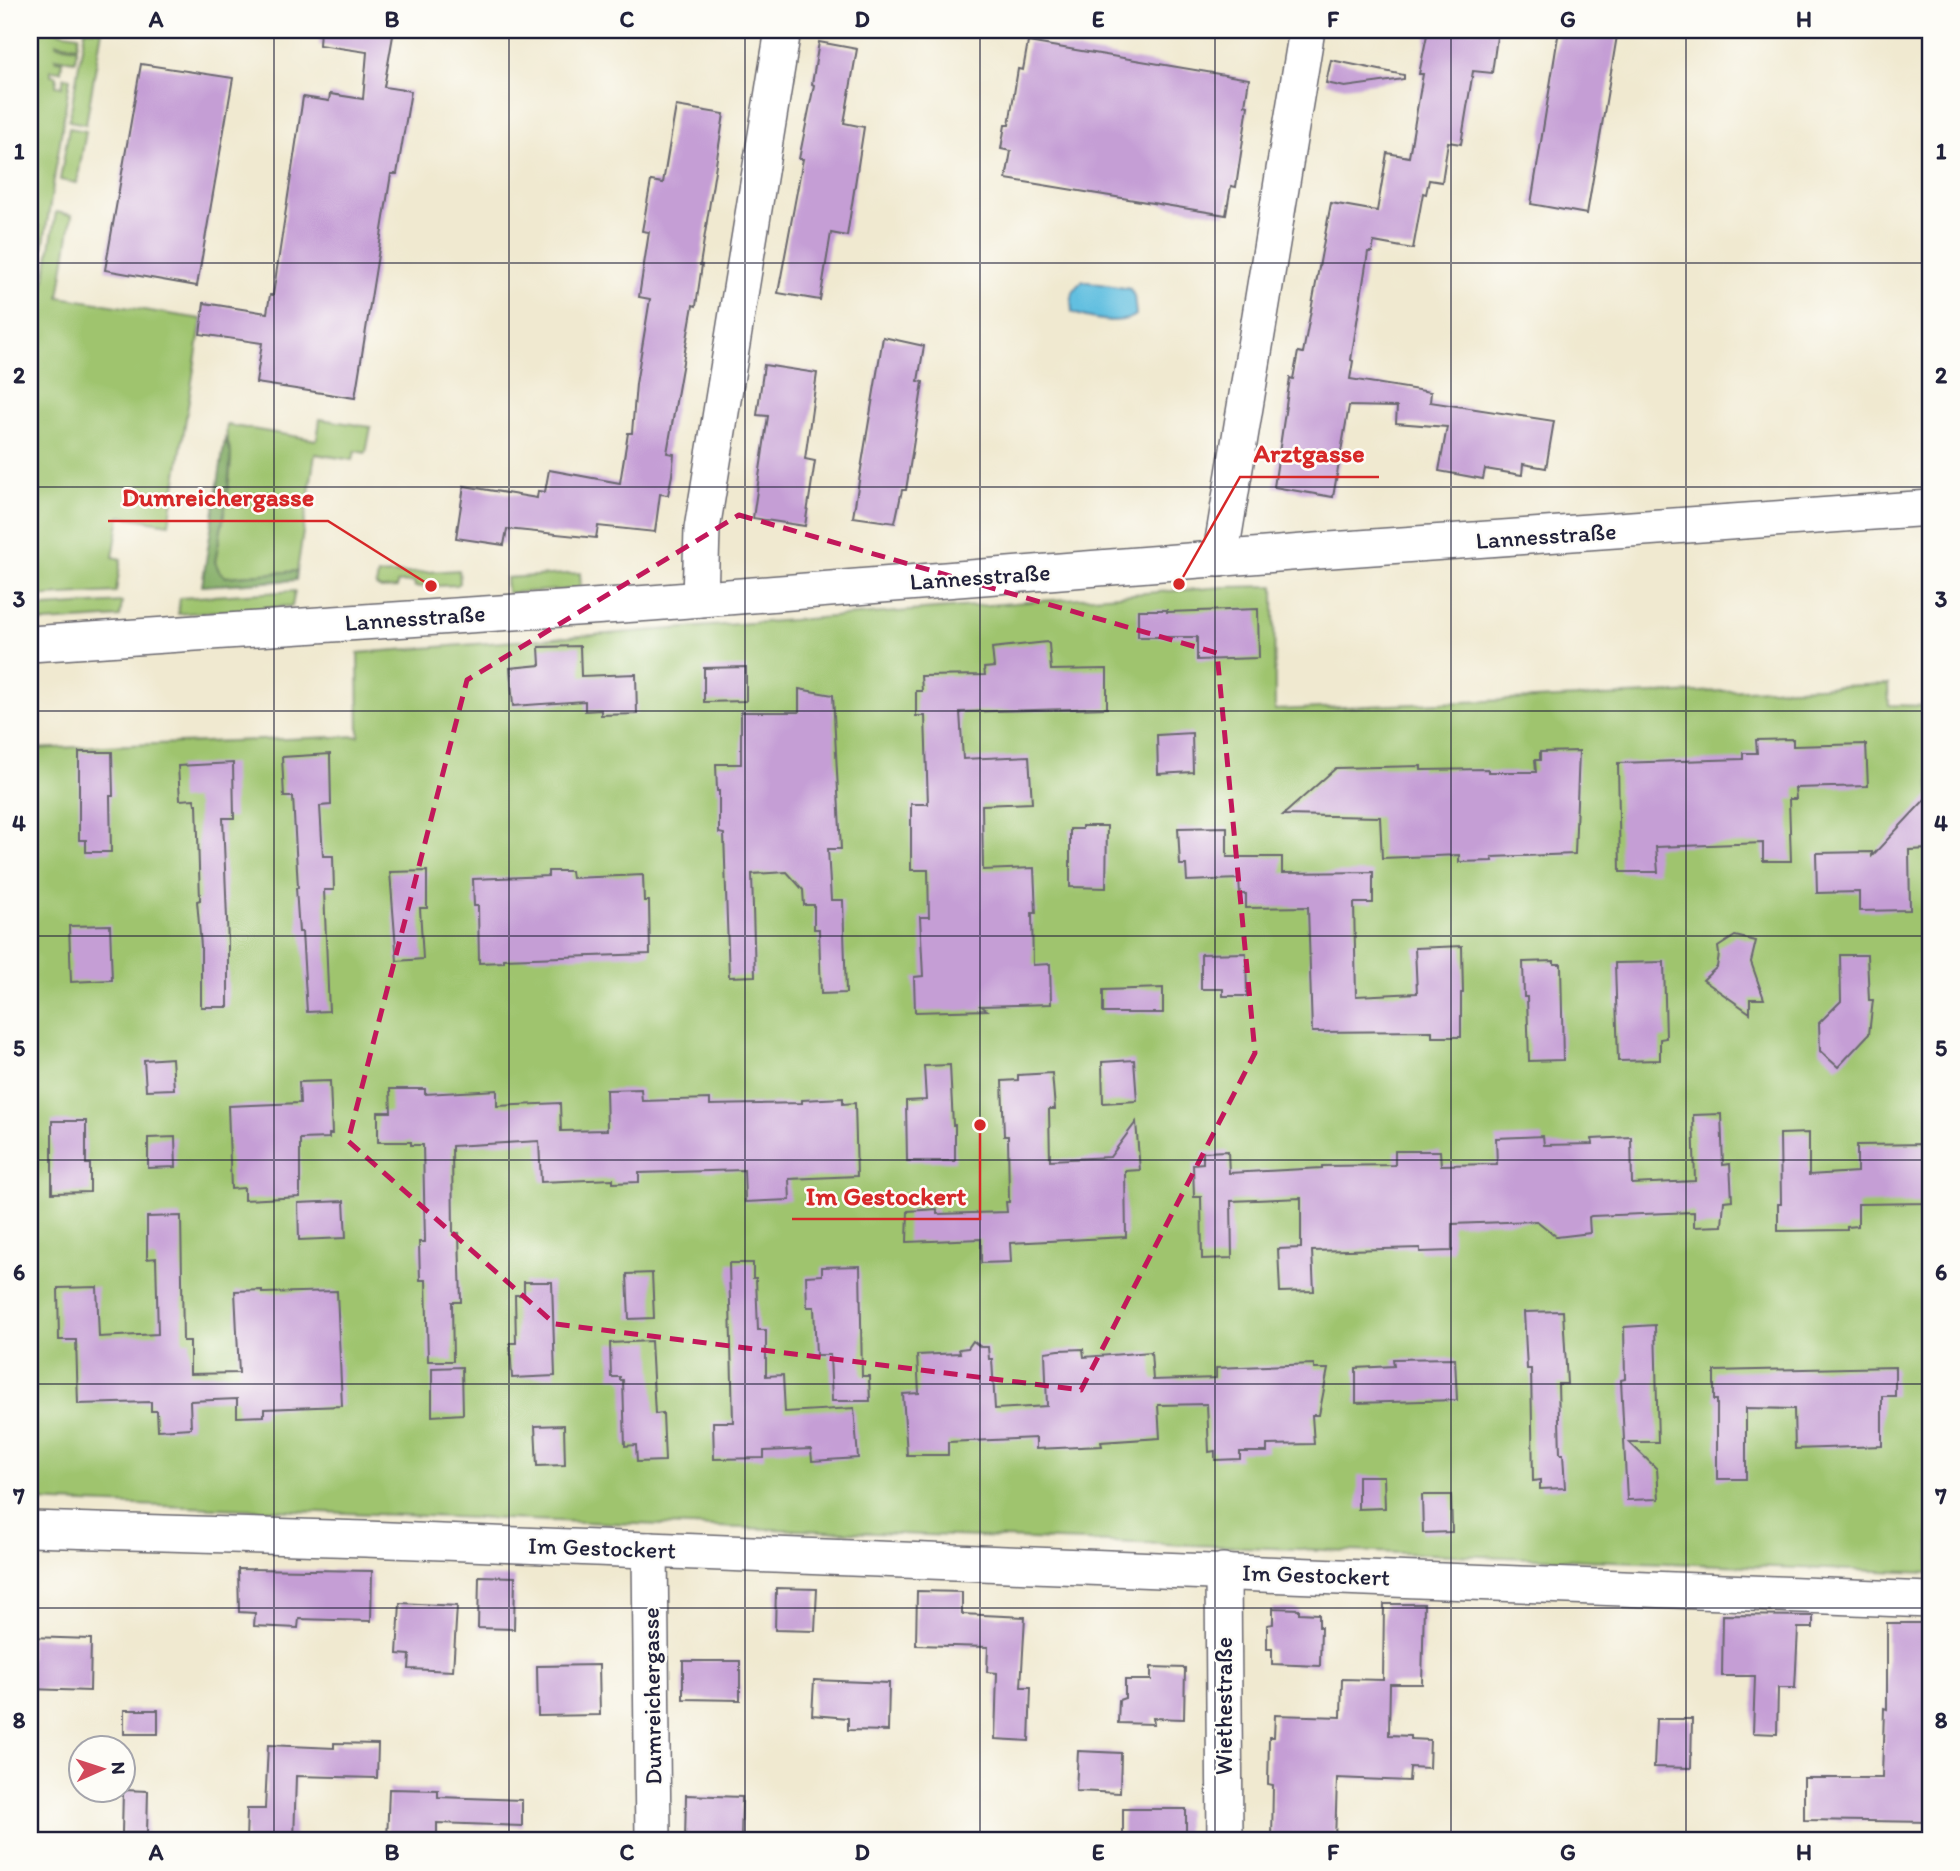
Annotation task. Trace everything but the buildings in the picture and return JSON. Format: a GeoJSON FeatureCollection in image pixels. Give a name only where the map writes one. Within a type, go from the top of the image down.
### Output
{"type":"FeatureCollection","features":[{"type":"Feature","properties":{"kind":"street"},"geometry":{"type":"LineString","coordinates":[[700,599],[702,529],[783,30]]}},
{"type":"Feature","properties":{"kind":"street"},"geometry":{"type":"LineString","coordinates":[[1220,559],[1307,30]]}},
{"type":"Feature","properties":{"kind":"street","name":"Lannesstraße"},"geometry":{"type":"LineString","coordinates":[[30,644],[700,599],[1930,508]]}},
{"type":"Feature","properties":{"kind":"street","name":"Im Gestockert"},"geometry":{"type":"LineString","coordinates":[[30,1529],[351,1538],[1930,1600]]}},
{"type":"Feature","properties":{"kind":"street","name":"Dumreichergasse"},"geometry":{"type":"LineString","coordinates":[[650,1550],[653,1841]]}},
{"type":"Feature","properties":{"kind":"street","name":"Wiethestraße"},"geometry":{"type":"LineString","coordinates":[[1223,1571],[1224,1841]]}},
{"type":"Feature","properties":{"kind":"highlighted area"},"geometry":{"type":"Polygon","coordinates":[[[739,515],[1217,653],[1255,1053],[1081,1390],[555,1324],[348,1141],[467,680],[739,515]]]}},
{"type":"Feature","properties":{"kind":"green space"},"geometry":{"type":"Polygon","coordinates":[[[30,30],[58,30],[79,35],[77,46],[56,43],[77,48],[75,61],[55,58],[62,61],[61,71],[51,70],[51,75],[57,76],[56,86],[62,87],[64,77],[70,78],[43,249],[35,248],[39,226],[35,225],[30,248],[30,30]]]}},
{"type":"Feature","properties":{"kind":"green space"},"geometry":{"type":"Polygon","coordinates":[[[85,30],[102,30],[86,124],[69,121],[85,30]]]}},
{"type":"Feature","properties":{"kind":"green space"},"geometry":{"type":"Polygon","coordinates":[[[69,128],[86,131],[77,183],[60,180],[69,128]]]}},
{"type":"Feature","properties":{"kind":"green space"},"geometry":{"type":"Polygon","coordinates":[[[56,212],[72,215],[59,297],[202,319],[169,524],[120,516],[113,557],[121,559],[116,592],[30,597],[30,369],[56,212]]]}},
{"type":"Feature","properties":{"kind":"green space"},"geometry":{"type":"Polygon","coordinates":[[[320,419],[371,427],[366,453],[355,451],[353,460],[315,454],[297,571],[226,577],[215,562],[230,470],[231,453],[226,435],[227,425],[317,440],[320,419]]]}},
{"type":"Feature","properties":{"kind":"green space"},"geometry":{"type":"Polygon","coordinates":[[[225,439],[231,453],[227,498],[215,562],[219,571],[226,577],[297,571],[296,580],[202,586],[225,439]]]}},
{"type":"Feature","properties":{"kind":"green space"},"geometry":{"type":"Polygon","coordinates":[[[459,570],[460,583],[457,585],[415,587],[414,582],[397,583],[397,588],[381,589],[376,586],[378,575],[459,570]]]}},
{"type":"Feature","properties":{"kind":"green space"},"geometry":{"type":"Polygon","coordinates":[[[580,573],[581,589],[507,593],[506,578],[580,573]]]}},
{"type":"Feature","properties":{"kind":"green space"},"geometry":{"type":"Polygon","coordinates":[[[1274,586],[1275,710],[1888,684],[1889,705],[1930,706],[1930,1573],[30,1501],[30,749],[359,736],[358,653],[1224,587],[1274,586]]]}},
{"type":"Feature","properties":{"kind":"green space"},"geometry":{"type":"Polygon","coordinates":[[[295,591],[292,606],[178,614],[180,598],[295,591]]]}},
{"type":"Feature","properties":{"kind":"green space"},"geometry":{"type":"Polygon","coordinates":[[[122,602],[120,617],[30,623],[30,608],[122,602]]]}},
{"type":"Feature","properties":{"kind":"water"},"geometry":{"type":"Polygon","coordinates":[[[1083,281],[1130,289],[1134,296],[1136,315],[1114,321],[1072,312],[1072,295],[1083,281]]]}},
{"type":"Feature","properties":{"kind":"place","name":"Arztgasse"},"geometry":{"type":"Point","coordinates":[1179,584]}},
{"type":"Feature","properties":{"kind":"place","name":"Dumreichergasse"},"geometry":{"type":"Point","coordinates":[431,586]}},
{"type":"Feature","properties":{"kind":"place","name":"Im Gestockert"},"geometry":{"type":"Point","coordinates":[980,1125]}}]}
